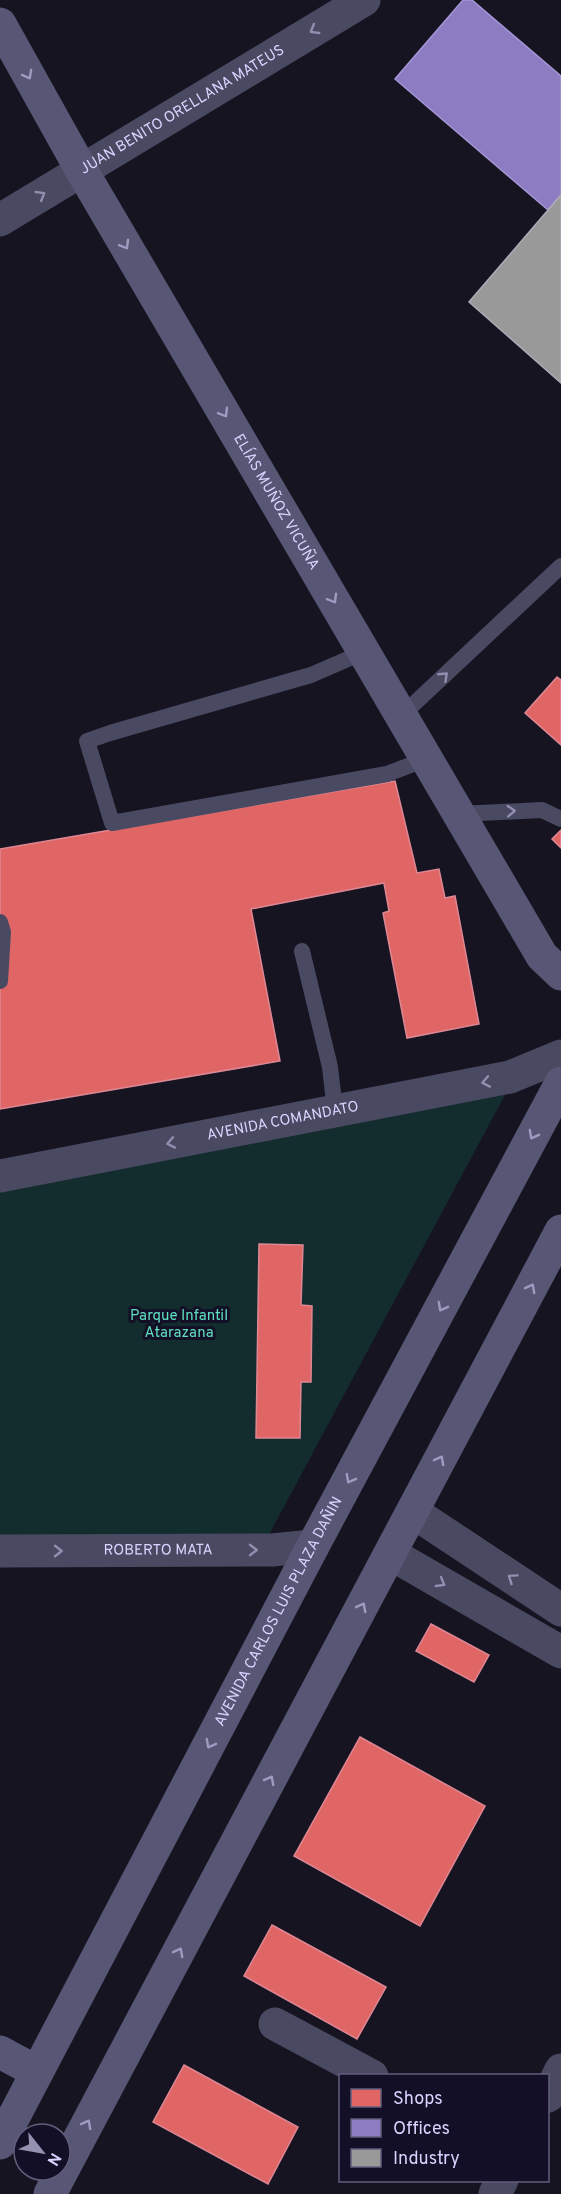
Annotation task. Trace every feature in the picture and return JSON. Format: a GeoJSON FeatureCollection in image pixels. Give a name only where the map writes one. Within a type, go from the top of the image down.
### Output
{"type":"FeatureCollection","features":[{"type":"Feature","properties":{"kind":"main road","name":"ELÍAS MUÑOZ VICUÑA"},"geometry":{"type":"LineString","coordinates":[[0,24],[82,171],[542,956],[561,974]]}},
{"type":"Feature","properties":{"kind":"main road","name":"AVENIDA CARLOS LUIS PLAZA DAÑIN"},"geometry":{"type":"LineString","coordinates":[[3,2129],[37,2072],[561,1083]]}},
{"type":"Feature","properties":{"kind":"main road"},"geometry":{"type":"LineString","coordinates":[[50,2194],[561,1230]]}},
{"type":"Feature","properties":{"kind":"main road"},"geometry":{"type":"LineString","coordinates":[[0,2052],[37,2072]]}},
{"type":"Feature","properties":{"kind":"street","name":"JUAN BENITO ORELLANA MATEUS"},"geometry":{"type":"LineString","coordinates":[[0,220],[364,0]]}},
{"type":"Feature","properties":{"kind":"street","name":"AVENIDA COMANDATO"},"geometry":{"type":"LineString","coordinates":[[0,1176],[510,1077],[561,1056]]}},
{"type":"Feature","properties":{"kind":"street"},"geometry":{"type":"LineString","coordinates":[[412,1512],[561,1610]]}},
{"type":"Feature","properties":{"kind":"street","name":"ROBERTO MATA"},"geometry":{"type":"LineString","coordinates":[[0,1551],[272,1550],[314,1546]]}},
{"type":"Feature","properties":{"kind":"street"},"geometry":{"type":"LineString","coordinates":[[391,1554],[561,1652]]}},
{"type":"Feature","properties":{"kind":"street"},"geometry":{"type":"LineString","coordinates":[[275,2024],[368,2074]]}},
{"type":"Feature","properties":{"kind":"street"},"geometry":{"type":"LineString","coordinates":[[549,2094],[561,2070]]}},
{"type":"Feature","properties":{"kind":"lane"},"geometry":{"type":"LineString","coordinates":[[401,716],[561,566]]}},
{"type":"Feature","properties":{"kind":"lane"},"geometry":{"type":"LineString","coordinates":[[364,652],[311,675],[87,741],[112,824],[387,774],[426,759]]}},
{"type":"Feature","properties":{"kind":"lane"},"geometry":{"type":"LineString","coordinates":[[459,814],[542,810],[561,819]]}},
{"type":"Feature","properties":{"kind":"lane"},"geometry":{"type":"LineString","coordinates":[[0,922],[3,932],[0,981]]}},
{"type":"Feature","properties":{"kind":"lane"},"geometry":{"type":"LineString","coordinates":[[302,951],[330,1067],[335,1111]]}},
{"type":"Feature","properties":{"kind":"green space","name":"Parque Infantil Atarazana"},"geometry":{"type":"Polygon","coordinates":[[[513,1080],[265,1542],[0,1546],[0,1176],[513,1080]]]}},
{"type":"Feature","properties":{"kind":"building: Shops"},"geometry":{"type":"Polygon","coordinates":[[[557,677],[561,680],[561,745],[525,713],[557,677]]]}},
{"type":"Feature","properties":{"kind":"building: Shops"},"geometry":{"type":"Polygon","coordinates":[[[395,781],[417,873],[439,869],[445,898],[455,896],[479,1024],[407,1038],[383,913],[389,911],[384,883],[251,909],[280,1061],[0,1109],[0,849],[395,781]]]}},
{"type":"Feature","properties":{"kind":"building: Shops"},"geometry":{"type":"Polygon","coordinates":[[[561,830],[561,848],[552,839],[561,830]]]}},
{"type":"Feature","properties":{"kind":"building: Shops"},"geometry":{"type":"Polygon","coordinates":[[[259,1244],[303,1245],[301,1305],[312,1306],[311,1382],[301,1382],[300,1438],[256,1438],[259,1244]]]}},
{"type":"Feature","properties":{"kind":"building: Shops"},"geometry":{"type":"Polygon","coordinates":[[[431,1624],[489,1655],[474,1682],[416,1651],[431,1624]]]}},
{"type":"Feature","properties":{"kind":"building: Shops"},"geometry":{"type":"Polygon","coordinates":[[[360,1737],[485,1806],[420,1926],[294,1856],[360,1737]]]}},
{"type":"Feature","properties":{"kind":"building: Shops"},"geometry":{"type":"Polygon","coordinates":[[[272,1925],[386,1987],[357,2039],[244,1976],[272,1925]]]}},
{"type":"Feature","properties":{"kind":"building: Shops"},"geometry":{"type":"Polygon","coordinates":[[[184,2065],[298,2127],[268,2184],[153,2122],[184,2065]]]}},
{"type":"Feature","properties":{"kind":"building: Offices"},"geometry":{"type":"Polygon","coordinates":[[[463,0],[472,0],[561,76],[561,195],[548,210],[395,79],[463,0]]]}},
{"type":"Feature","properties":{"kind":"building: Industry"},"geometry":{"type":"Polygon","coordinates":[[[561,195],[561,383],[469,302],[561,195]]]}}]}
